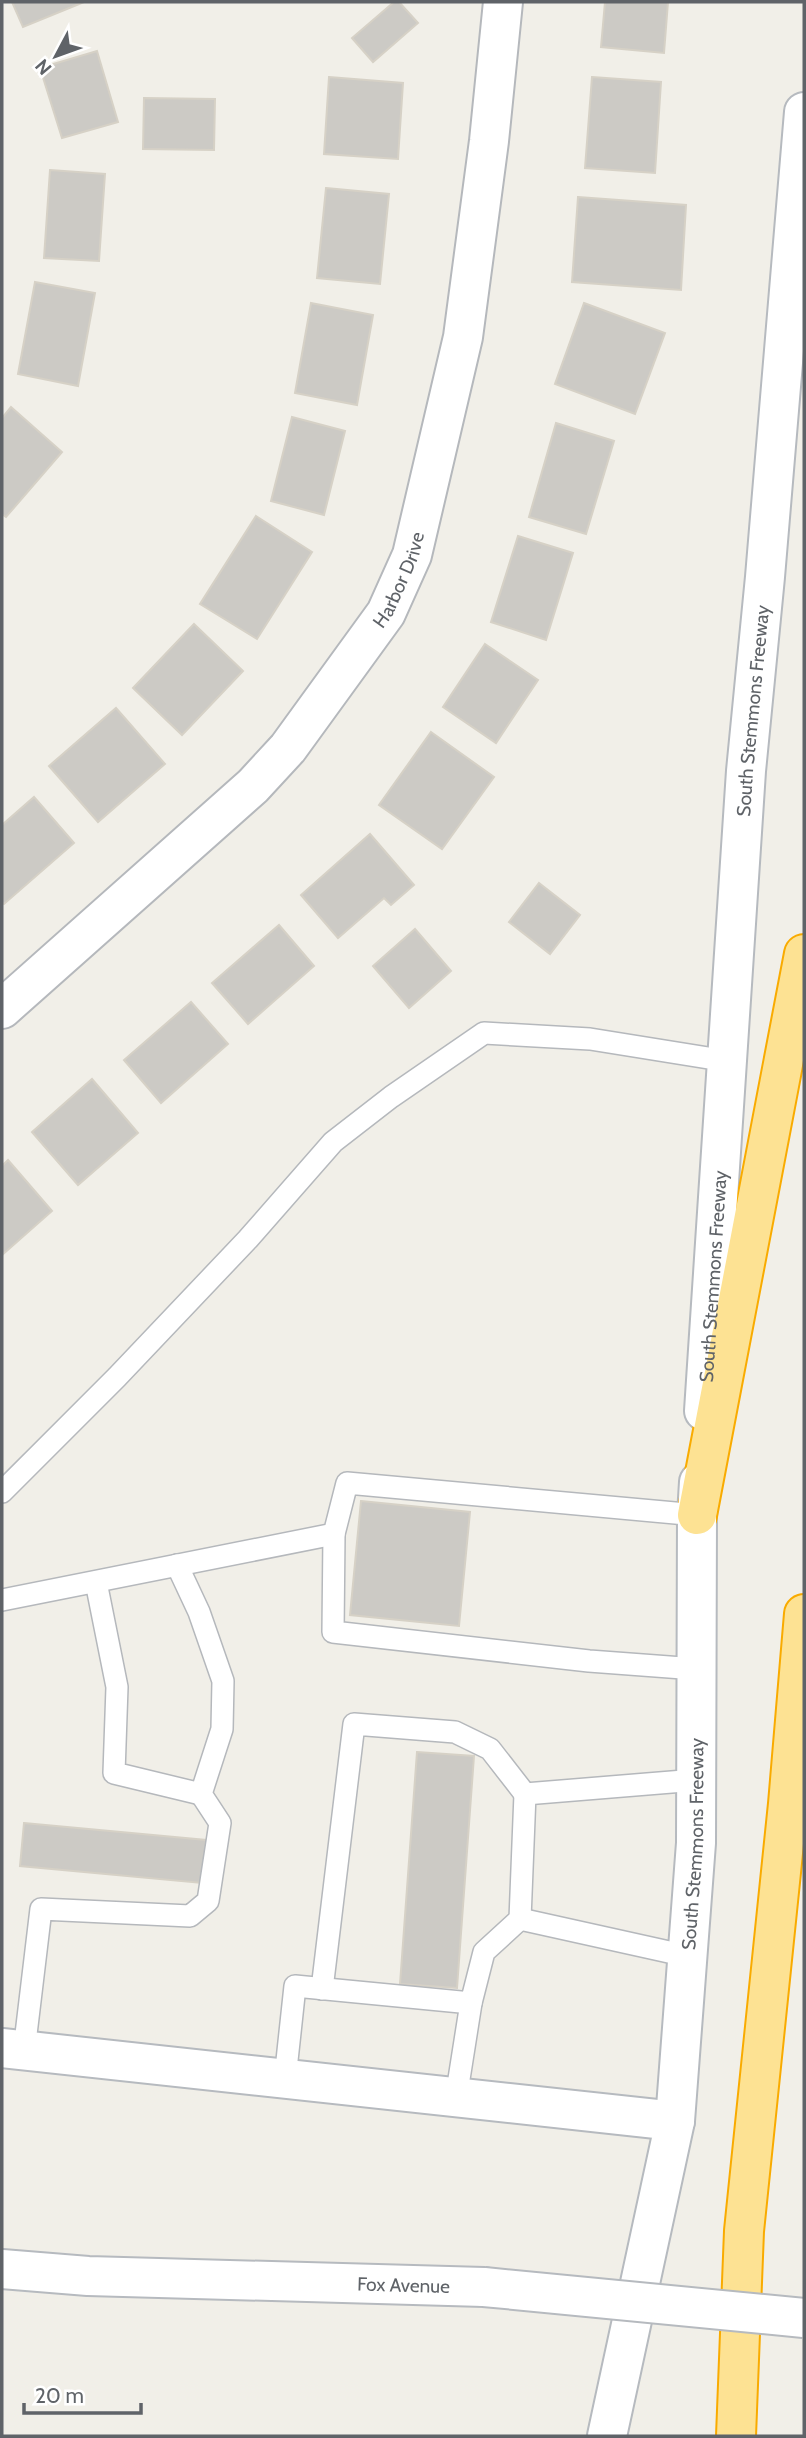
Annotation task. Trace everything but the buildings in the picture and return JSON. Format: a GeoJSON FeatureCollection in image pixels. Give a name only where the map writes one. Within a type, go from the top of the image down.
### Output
{"type":"FeatureCollection","features":[{"type":"Feature","properties":{"kind":"highway"},"geometry":{"type":"LineString","coordinates":[[697,1516],[804,954]]}},
{"type":"Feature","properties":{"kind":"highway"},"geometry":{"type":"LineString","coordinates":[[736,2436],[744,2231],[788,1804],[804,1614]]}},
{"type":"Feature","properties":{"kind":"main road","name":"Harbor Drive"},"geometry":{"type":"LineString","coordinates":[[2,1009],[253,786],[288,748],[386,614],[412,555],[463,337],[489,141],[503,2]]}},
{"type":"Feature","properties":{"kind":"main road","name":"South Stemmons Freeway"},"geometry":{"type":"LineString","coordinates":[[607,2436],[675,2122],[696,1843],[697,1516],[746,771],[804,112]]}},
{"type":"Feature","properties":{"kind":"main road"},"geometry":{"type":"LineString","coordinates":[[13,2050],[675,2122]]}},
{"type":"Feature","properties":{"kind":"main road","name":"Fox Avenue"},"geometry":{"type":"LineString","coordinates":[[2,2269],[88,2276],[484,2287],[804,2318]]}},
{"type":"Feature","properties":{"kind":"lane"},"geometry":{"type":"LineString","coordinates":[[2,1492],[117,1377],[248,1239],[333,1142],[391,1097],[484,1033],[590,1039],[727,1061]]}},
{"type":"Feature","properties":{"kind":"lane"},"geometry":{"type":"LineString","coordinates":[[696,1669],[579,1660],[333,1632],[334,1534],[347,1483],[697,1516]]}},
{"type":"Feature","properties":{"kind":"lane"},"geometry":{"type":"LineString","coordinates":[[2,1600],[334,1534]]}},
{"type":"Feature","properties":{"kind":"lane"},"geometry":{"type":"LineString","coordinates":[[177,1565],[199,1612],[223,1681],[222,1729],[201,1794]]}},
{"type":"Feature","properties":{"kind":"lane"},"geometry":{"type":"LineString","coordinates":[[13,2050],[41,1909],[190,1916],[208,1901],[219,1823],[201,1794],[114,1773],[117,1687],[96,1582]]}},
{"type":"Feature","properties":{"kind":"lane"},"geometry":{"type":"LineString","coordinates":[[321,1989],[354,1724],[455,1732],[490,1749],[526,1794],[520,1919],[484,1952],[471,2003],[456,2098]]}},
{"type":"Feature","properties":{"kind":"lane"},"geometry":{"type":"LineString","coordinates":[[526,1794],[696,1780]]}},
{"type":"Feature","properties":{"kind":"lane"},"geometry":{"type":"LineString","coordinates":[[520,1919],[687,1956]]}},
{"type":"Feature","properties":{"kind":"lane"},"geometry":{"type":"LineString","coordinates":[[285,2079],[295,1986],[471,2003]]}}]}
